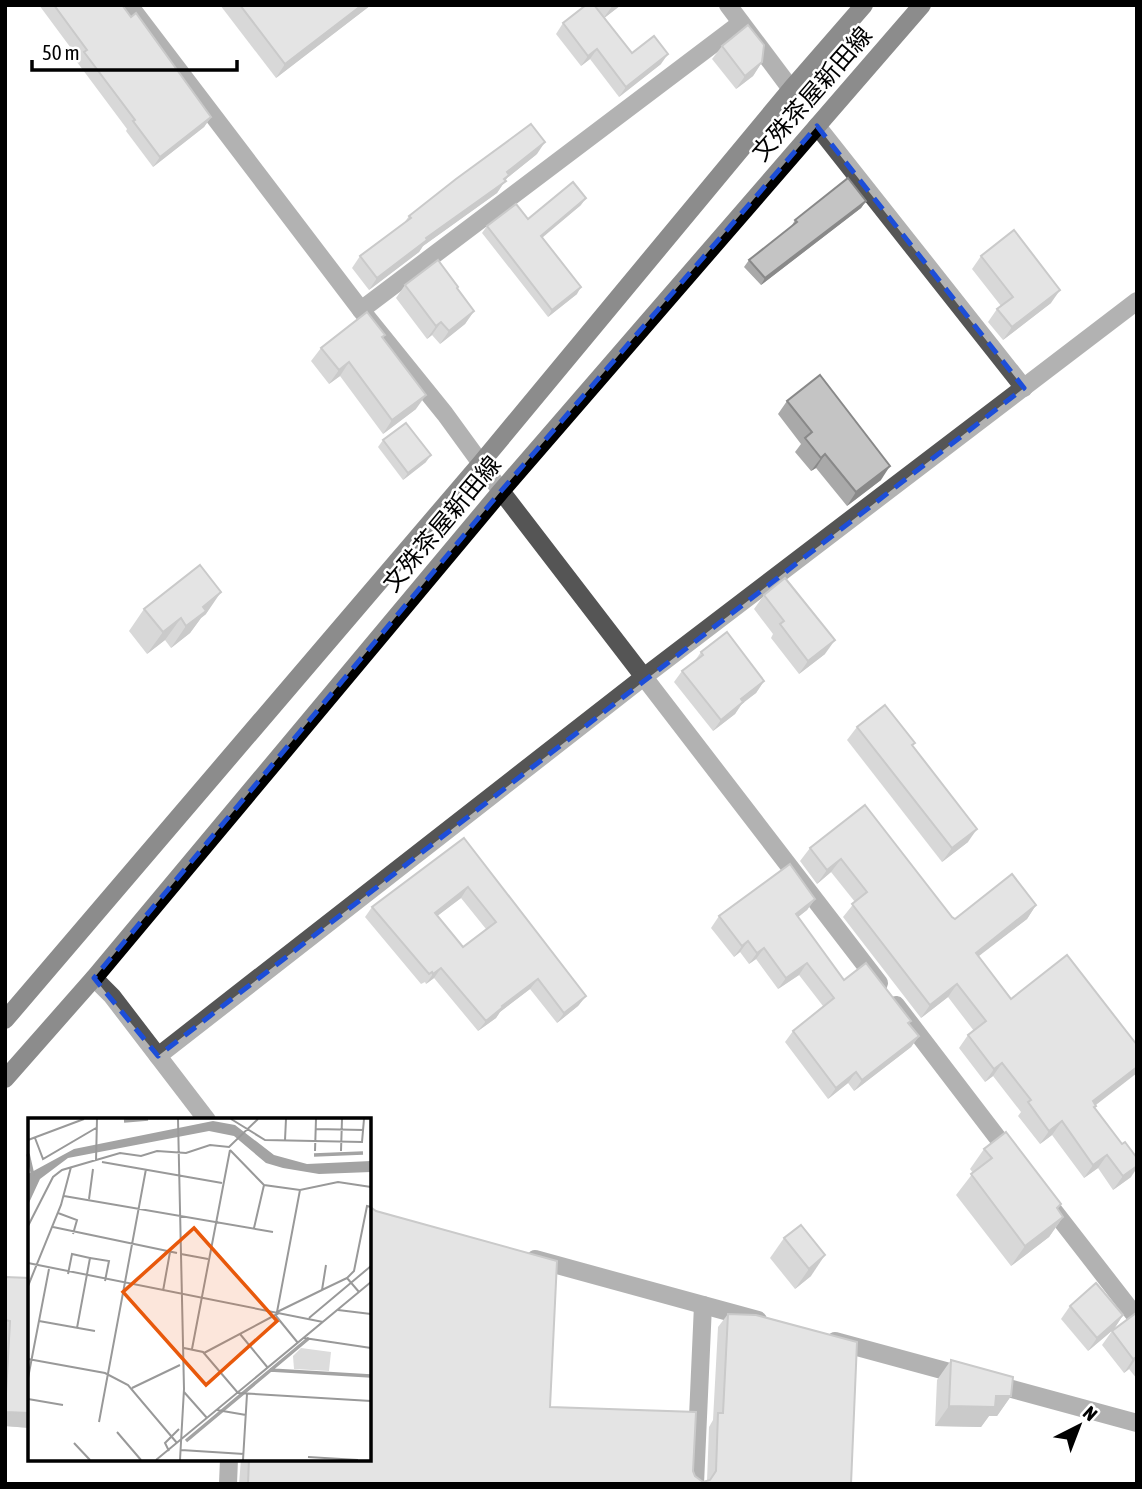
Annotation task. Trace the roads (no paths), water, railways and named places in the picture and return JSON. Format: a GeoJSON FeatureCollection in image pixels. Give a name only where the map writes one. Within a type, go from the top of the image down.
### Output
{"type":"FeatureCollection","features":[{"type":"Feature","properties":{"kind":"main road","name":"文殊茶屋新田線"},"geometry":{"type":"LineString","coordinates":[[5,1020],[480,464],[864,5]]}},
{"type":"Feature","properties":{"kind":"main road","name":"文殊茶屋新田線"},"geometry":{"type":"LineString","coordinates":[[5,1079],[94,978],[501,491],[922,5]]}},
{"type":"Feature","properties":{"kind":"street"},"geometry":{"type":"LineString","coordinates":[[129,5],[1021,1167]]}},
{"type":"Feature","properties":{"kind":"street"},"geometry":{"type":"LineString","coordinates":[[728,5],[791,89]]}},
{"type":"Feature","properties":{"kind":"street"},"geometry":{"type":"LineString","coordinates":[[361,310],[741,23]]}},
{"type":"Feature","properties":{"kind":"street"},"geometry":{"type":"LineString","coordinates":[[817,125],[1024,387]]}},
{"type":"Feature","properties":{"kind":"street"},"geometry":{"type":"LineString","coordinates":[[158,1056],[645,676],[1137,301]]}},
{"type":"Feature","properties":{"kind":"street"},"geometry":{"type":"LineString","coordinates":[[94,978],[112,996],[205,1118]]}},
{"type":"Feature","properties":{"kind":"street"},"geometry":{"type":"LineString","coordinates":[[1037,1189],[1137,1318]]}},
{"type":"Feature","properties":{"kind":"street"},"geometry":{"type":"LineString","coordinates":[[516,1254],[769,1323]]}},
{"type":"Feature","properties":{"kind":"street"},"geometry":{"type":"LineString","coordinates":[[695,1484],[703,1305]]}},
{"type":"Feature","properties":{"kind":"street"},"geometry":{"type":"LineString","coordinates":[[821,1337],[1137,1423]]}},
{"type":"Feature","properties":{"kind":"street"},"geometry":{"type":"LineString","coordinates":[[228,1484],[229,1461]]}}]}
